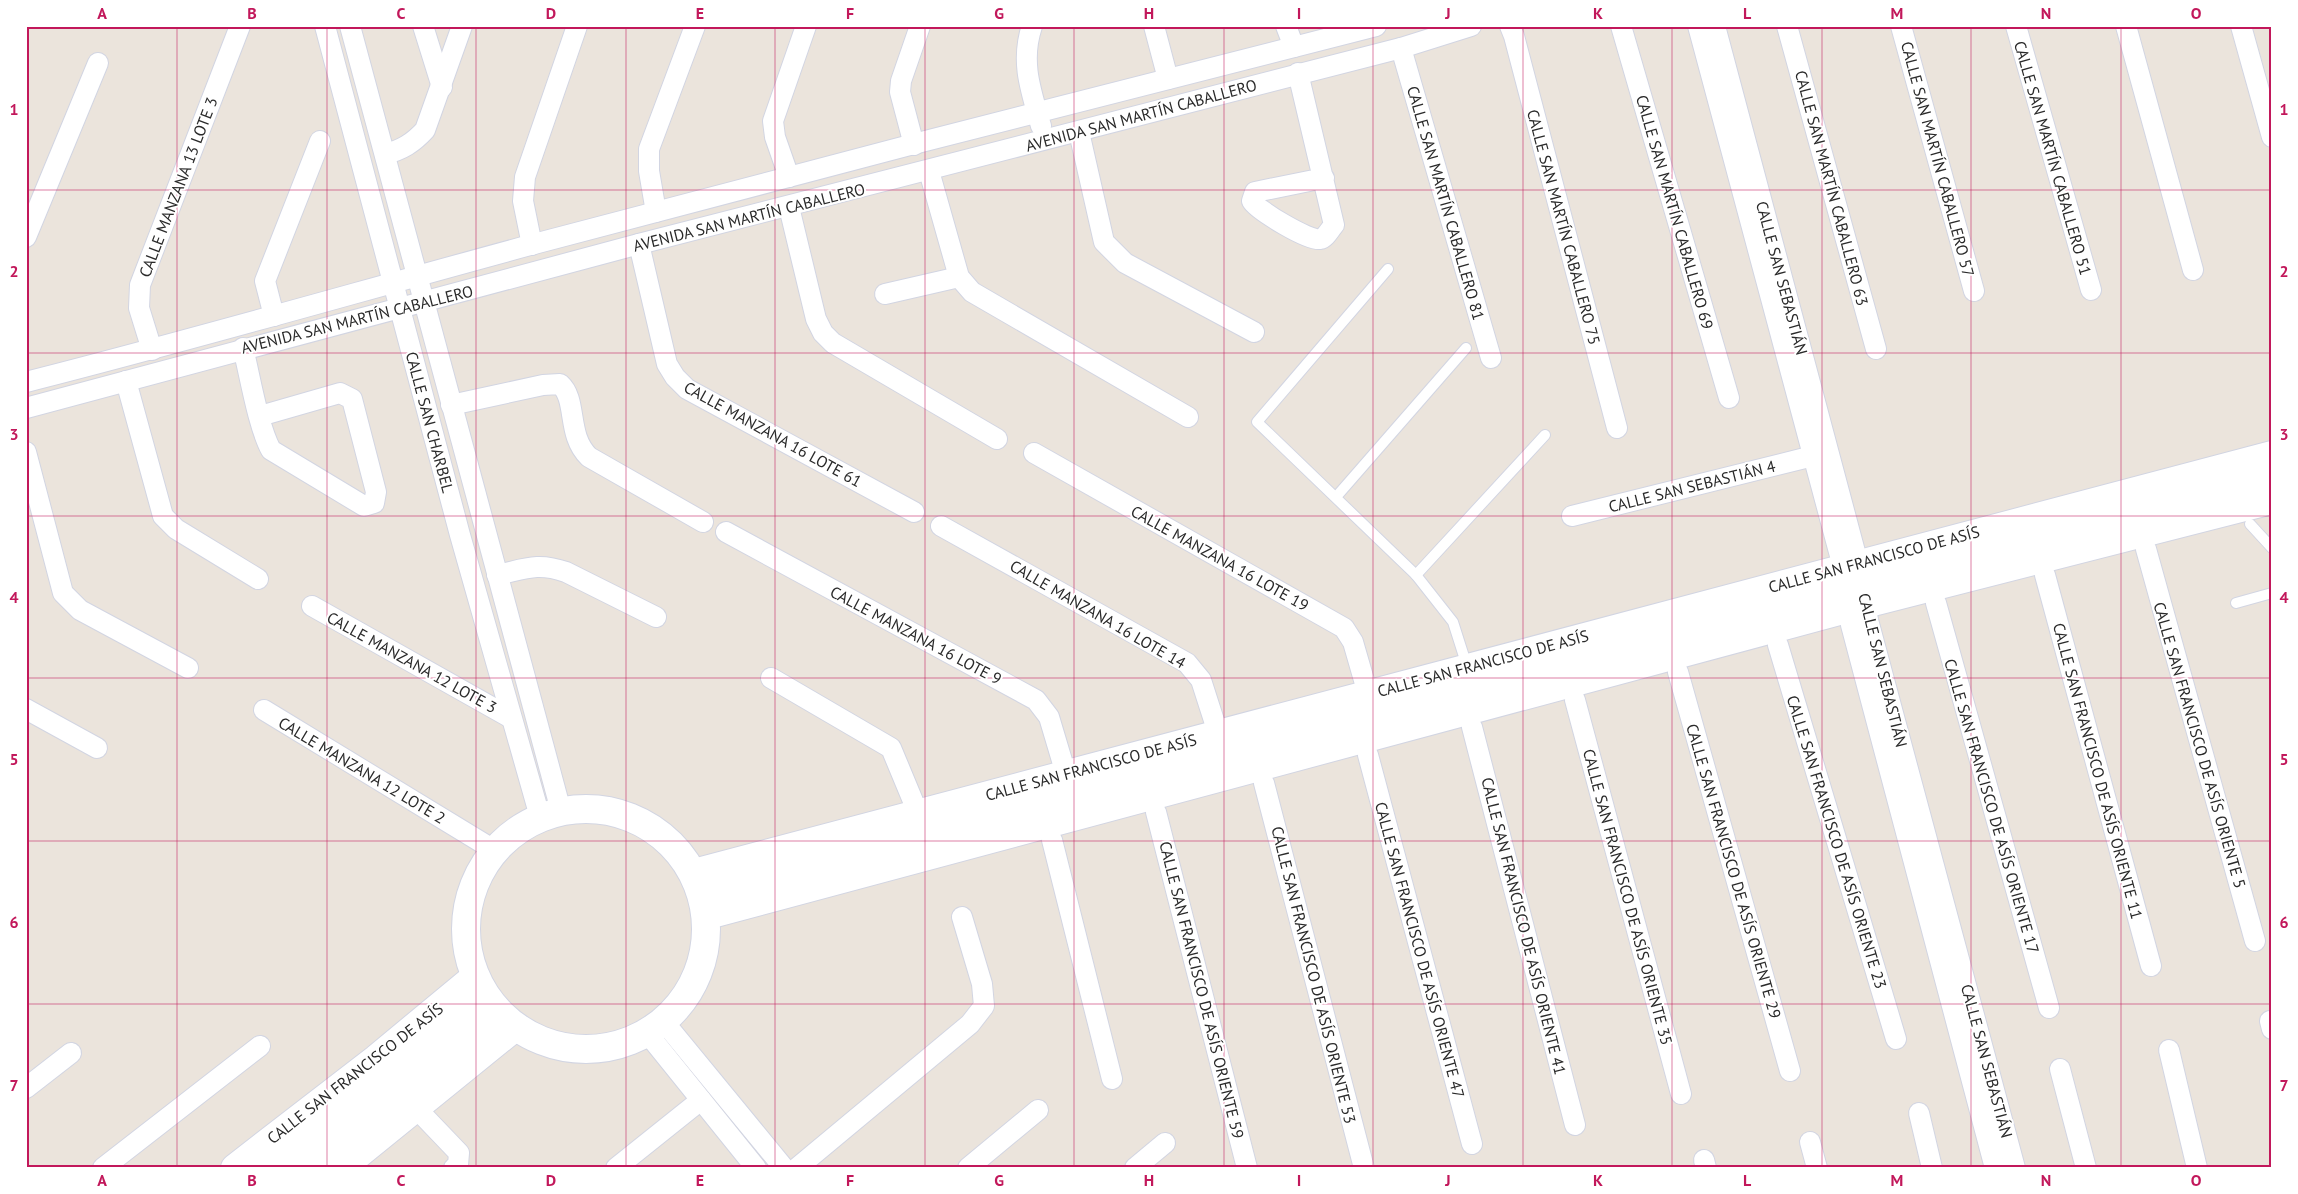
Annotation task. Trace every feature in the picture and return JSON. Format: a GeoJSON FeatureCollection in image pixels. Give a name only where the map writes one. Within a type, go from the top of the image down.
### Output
{"type":"FeatureCollection","features":[{"type":"Feature","properties":{"kind":"street","name":"CALLE MANZANA 13 LOTE 3"},"geometry":{"type":"LineString","coordinates":[[152,350],[139,308],[140,285],[240,26]]}},
{"type":"Feature","properties":{"kind":"street","name":"CALLE SAN CHARBEL"},"geometry":{"type":"LineString","coordinates":[[325,26],[511,718],[550,814]]}},
{"type":"Feature","properties":{"kind":"street","name":"CALLE SAN CHARBEL"},"geometry":{"type":"LineString","coordinates":[[350,26],[497,575],[550,814]]}},
{"type":"Feature","properties":{"kind":"street"},"geometry":{"type":"LineString","coordinates":[[423,26],[442,87]]}},
{"type":"Feature","properties":{"kind":"street"},"geometry":{"type":"LineString","coordinates":[[384,154],[400,150],[414,142],[425,130],[442,87],[462,26]]}},
{"type":"Feature","properties":{"kind":"street"},"geometry":{"type":"LineString","coordinates":[[532,244],[523,201],[525,177],[577,26]]}},
{"type":"Feature","properties":{"kind":"street"},"geometry":{"type":"LineString","coordinates":[[656,212],[649,171],[649,149],[696,26]]}},
{"type":"Feature","properties":{"kind":"street"},"geometry":{"type":"LineString","coordinates":[[788,177],[775,137],[773,122],[806,26]]}},
{"type":"Feature","properties":{"kind":"street"},"geometry":{"type":"LineString","coordinates":[[914,145],[900,92],[901,81],[920,26]]}},
{"type":"Feature","properties":{"kind":"street"},"geometry":{"type":"LineString","coordinates":[[1032,26],[1026,46],[1025,64],[1045,140]]}},
{"type":"Feature","properties":{"kind":"street"},"geometry":{"type":"LineString","coordinates":[[1154,26],[1168,79]]}},
{"type":"Feature","properties":{"kind":"street"},"geometry":{"type":"LineString","coordinates":[[1286,26],[1294,47]]}},
{"type":"Feature","properties":{"kind":"street","name":"AVENIDA SAN MARTÍN CABALLERO"},"geometry":{"type":"LineString","coordinates":[[26,382],[152,350],[532,244],[1376,26]]}},
{"type":"Feature","properties":{"kind":"street","name":"AVENIDA SAN MARTÍN CABALLERO"},"geometry":{"type":"LineString","coordinates":[[26,408],[243,348],[425,303],[638,244],[789,207],[1401,48],[1471,26]]}},
{"type":"Feature","properties":{"kind":"street","name":"CALLE SAN MARTÍN CABALLERO 75"},"geometry":{"type":"LineString","coordinates":[[1510,26],[1617,428]]}},
{"type":"Feature","properties":{"kind":"street","name":"CALLE SAN MARTÍN CABALLERO 69"},"geometry":{"type":"LineString","coordinates":[[1621,26],[1729,398]]}},
{"type":"Feature","properties":{"kind":"street","name":"CALLE SAN SEBASTIÁN"},"geometry":{"type":"LineString","coordinates":[[1698,26],[1813,456],[1855,595],[2015,1168]]}},
{"type":"Feature","properties":{"kind":"street","name":"CALLE SAN SEBASTIÁN"},"geometry":{"type":"LineString","coordinates":[[1716,26],[1995,1168]]}},
{"type":"Feature","properties":{"kind":"street","name":"CALLE SAN MARTÍN CABALLERO 63"},"geometry":{"type":"LineString","coordinates":[[1787,26],[1876,349]]}},
{"type":"Feature","properties":{"kind":"street","name":"CALLE SAN MARTÍN CABALLERO 57"},"geometry":{"type":"LineString","coordinates":[[1901,26],[1974,291]]}},
{"type":"Feature","properties":{"kind":"street","name":"CALLE SAN MARTÍN CABALLERO 51"},"geometry":{"type":"LineString","coordinates":[[2016,26],[2091,290]]}},
{"type":"Feature","properties":{"kind":"street"},"geometry":{"type":"LineString","coordinates":[[2126,26],[2193,270]]}},
{"type":"Feature","properties":{"kind":"street"},"geometry":{"type":"LineString","coordinates":[[2241,26],[2272,137]]}},
{"type":"Feature","properties":{"kind":"street","name":"CALLE SAN MARTÍN CABALLERO 81"},"geometry":{"type":"LineString","coordinates":[[1401,48],[1491,358]]}},
{"type":"Feature","properties":{"kind":"street"},"geometry":{"type":"LineString","coordinates":[[26,238],[98,63]]}},
{"type":"Feature","properties":{"kind":"street"},"geometry":{"type":"LineString","coordinates":[[1298,74],[1324,178]]}},
{"type":"Feature","properties":{"kind":"street"},"geometry":{"type":"LineString","coordinates":[[1079,132],[1104,242],[1114,254],[1125,263],[1254,332]]}},
{"type":"Feature","properties":{"kind":"street"},"geometry":{"type":"LineString","coordinates":[[274,316],[265,281],[320,141]]}},
{"type":"Feature","properties":{"kind":"street"},"geometry":{"type":"LineString","coordinates":[[928,171],[959,277],[972,292],[1188,417]]}},
{"type":"Feature","properties":{"kind":"street"},"geometry":{"type":"LineString","coordinates":[[789,207],[816,319],[823,333],[833,343],[997,439]]}},
{"type":"Feature","properties":{"kind":"street","name":"CALLE MANZANA 16 LOTE 61"},"geometry":{"type":"LineString","coordinates":[[638,244],[667,364],[675,377],[687,389],[914,512]]}},
{"type":"Feature","properties":{"kind":"street"},"geometry":{"type":"LineString","coordinates":[[885,294],[959,277]]}},
{"type":"Feature","properties":{"kind":"street"},"geometry":{"type":"LineString","coordinates":[[243,348],[260,416],[268,443],[275,454],[364,506],[374,503],[376,492],[352,399],[347,394],[340,393],[260,416]]}},
{"type":"Feature","properties":{"kind":"street"},"geometry":{"type":"LineString","coordinates":[[126,381],[163,516],[176,529],[258,579]]}},
{"type":"Feature","properties":{"kind":"street"},"geometry":{"type":"LineString","coordinates":[[451,405],[543,385],[560,384],[566,389],[569,399],[576,438],[580,448],[589,457],[703,522]]}},
{"type":"Feature","properties":{"kind":"street"},"geometry":{"type":"LineString","coordinates":[[26,452],[63,594],[80,610],[188,668]]}},
{"type":"Feature","properties":{"kind":"street","name":"CALLE MANZANA 16 LOTE 19"},"geometry":{"type":"LineString","coordinates":[[1034,453],[1344,628],[1353,642],[1368,694]]}},
{"type":"Feature","properties":{"kind":"street","name":"CALLE SAN FRANCISCO DE ASÍS"},"geometry":{"type":"LineString","coordinates":[[703,904],[1052,840],[1778,645],[1855,595],[2272,455]]}},
{"type":"Feature","properties":{"kind":"street","name":"CALLE SAN SEBASTIÁN 4"},"geometry":{"type":"LineString","coordinates":[[1572,516],[1813,456]]}},
{"type":"Feature","properties":{"kind":"street","name":"CALLE SAN FRANCISCO DE ASÍS"},"geometry":{"type":"LineString","coordinates":[[703,904],[1855,595],[2272,478]]}},
{"type":"Feature","properties":{"kind":"street","name":"CALLE SAN FRANCISCO DE ASÍS"},"geometry":{"type":"LineString","coordinates":[[703,904],[918,813],[1468,667],[1855,595],[2272,500]]}},
{"type":"Feature","properties":{"kind":"street","name":"CALLE SAN FRANCISCO DE ASÍS"},"geometry":{"type":"LineString","coordinates":[[1855,595],[1936,603],[2261,521]]}},
{"type":"Feature","properties":{"kind":"street","name":"CALLE MANZANA 16 LOTE 14"},"geometry":{"type":"LineString","coordinates":[[941,526],[1187,663],[1201,680],[1218,734]]}},
{"type":"Feature","properties":{"kind":"street","name":"CALLE MANZANA 16 LOTE 9"},"geometry":{"type":"LineString","coordinates":[[726,532],[1036,700],[1049,717],[1066,774]]}},
{"type":"Feature","properties":{"kind":"street","name":"CALLE SAN FRANCISCO DE ASÍS ORIENTE 5"},"geometry":{"type":"LineString","coordinates":[[2146,550],[2255,941]]}},
{"type":"Feature","properties":{"kind":"street"},"geometry":{"type":"LineString","coordinates":[[497,575],[539,565],[552,567],[566,572],[656,617]]}},
{"type":"Feature","properties":{"kind":"street","name":"CALLE SAN FRANCISCO DE ASÍS ORIENTE 11"},"geometry":{"type":"LineString","coordinates":[[2045,575],[2151,966]]}},
{"type":"Feature","properties":{"kind":"street","name":"CALLE SAN FRANCISCO DE ASÍS ORIENTE 17"},"geometry":{"type":"LineString","coordinates":[[1936,603],[2049,1008]]}},
{"type":"Feature","properties":{"kind":"street","name":"CALLE MANZANA 12 LOTE 3"},"geometry":{"type":"LineString","coordinates":[[312,606],[511,718]]}},
{"type":"Feature","properties":{"kind":"street","name":"CALLE SAN FRANCISCO DE ASÍS ORIENTE 23"},"geometry":{"type":"LineString","coordinates":[[1778,645],[1896,1039]]}},
{"type":"Feature","properties":{"kind":"street","name":"CALLE SAN FRANCISCO DE ASÍS ORIENTE 29"},"geometry":{"type":"LineString","coordinates":[[1678,672],[1790,1071]]}},
{"type":"Feature","properties":{"kind":"street"},"geometry":{"type":"LineString","coordinates":[[771,678],[891,748],[918,813]]}},
{"type":"Feature","properties":{"kind":"street","name":"CALLE SAN FRANCISCO DE ASÍS ORIENTE 35"},"geometry":{"type":"LineString","coordinates":[[1575,700],[1681,1094]]}},
{"type":"Feature","properties":{"kind":"street"},"geometry":{"type":"LineString","coordinates":[[26,709],[97,748]]}},
{"type":"Feature","properties":{"kind":"street","name":"CALLE MANZANA 12 LOTE 2"},"geometry":{"type":"LineString","coordinates":[[264,710],[494,850]]}},
{"type":"Feature","properties":{"kind":"street","name":"CALLE SAN FRANCISCO DE ASÍS ORIENTE 41"},"geometry":{"type":"LineString","coordinates":[[1472,727],[1575,1125]]}},
{"type":"Feature","properties":{"kind":"street","name":"CALLE SAN FRANCISCO DE ASÍS ORIENTE 47"},"geometry":{"type":"LineString","coordinates":[[1368,755],[1472,1144]]}},
{"type":"Feature","properties":{"kind":"street","name":"CALLE SAN FRANCISCO DE ASÍS ORIENTE 53"},"geometry":{"type":"LineString","coordinates":[[1264,783],[1364,1168]]}},
{"type":"Feature","properties":{"kind":"street"},"geometry":{"type":"LineString","coordinates":[[600,809],[638,820],[671,842],[703,904],[696,982],[656,1028],[604,1049],[557,1047],[494,1004],[464,935],[472,889],[494,850],[515,831],[550,814],[600,809]]}},
{"type":"Feature","properties":{"kind":"street","name":"CALLE SAN FRANCISCO DE ASÍS ORIENTE 59"},"geometry":{"type":"LineString","coordinates":[[1156,812],[1247,1168]]}},
{"type":"Feature","properties":{"kind":"street"},"geometry":{"type":"LineString","coordinates":[[1052,840],[1112,1078]]}},
{"type":"Feature","properties":{"kind":"street"},"geometry":{"type":"LineString","coordinates":[[797,1168],[970,1024],[984,1006],[982,984],[962,917]]}},
{"type":"Feature","properties":{"kind":"street"},"geometry":{"type":"LineString","coordinates":[[341,1168],[415,1107],[494,1004]]}},
{"type":"Feature","properties":{"kind":"street"},"geometry":{"type":"LineString","coordinates":[[307,1168],[494,1004]]}},
{"type":"Feature","properties":{"kind":"street","name":"CALLE SAN FRANCISCO DE ASÍS"},"geometry":{"type":"LineString","coordinates":[[235,1168],[376,1059],[494,1004]]}},
{"type":"Feature","properties":{"kind":"street","name":"CALLE SAN FRANCISCO DE ASÍS"},"geometry":{"type":"LineString","coordinates":[[271,1168],[494,1004]]}},
{"type":"Feature","properties":{"kind":"street"},"geometry":{"type":"LineString","coordinates":[[656,1028],[701,1100],[756,1168]]}},
{"type":"Feature","properties":{"kind":"street"},"geometry":{"type":"LineString","coordinates":[[656,1028],[784,1168]]}},
{"type":"Feature","properties":{"kind":"street"},"geometry":{"type":"LineString","coordinates":[[103,1168],[260,1046]]}},
{"type":"Feature","properties":{"kind":"street"},"geometry":{"type":"LineString","coordinates":[[2168,1050],[2197,1168]]}},
{"type":"Feature","properties":{"kind":"street"},"geometry":{"type":"LineString","coordinates":[[26,1088],[71,1053]]}},
{"type":"Feature","properties":{"kind":"street"},"geometry":{"type":"LineString","coordinates":[[2060,1069],[2086,1168]]}},
{"type":"Feature","properties":{"kind":"street"},"geometry":{"type":"LineString","coordinates":[[616,1168],[701,1100]]}},
{"type":"Feature","properties":{"kind":"street"},"geometry":{"type":"LineString","coordinates":[[415,1107],[459,1153],[458,1165],[454,1168]]}},
{"type":"Feature","properties":{"kind":"street"},"geometry":{"type":"LineString","coordinates":[[968,1168],[1038,1110]]}},
{"type":"Feature","properties":{"kind":"street"},"geometry":{"type":"LineString","coordinates":[[1919,1112],[1932,1168]]}},
{"type":"Feature","properties":{"kind":"street"},"geometry":{"type":"LineString","coordinates":[[1810,1142],[1817,1168]]}},
{"type":"Feature","properties":{"kind":"street"},"geometry":{"type":"LineString","coordinates":[[1135,1168],[1165,1144]]}},
{"type":"Feature","properties":{"kind":"lane"},"geometry":{"type":"LineString","coordinates":[[1388,269],[1257,422],[1416,575],[1453,622],[1468,667]]}},
{"type":"Feature","properties":{"kind":"lane"},"geometry":{"type":"LineString","coordinates":[[1336,497],[1466,348]]}},
{"type":"Feature","properties":{"kind":"lane"},"geometry":{"type":"LineString","coordinates":[[1416,575],[1545,434]]}},
{"type":"Feature","properties":{"kind":"lane"},"geometry":{"type":"LineString","coordinates":[[2261,521],[2272,548]]}},
{"type":"Feature","properties":{"kind":"lane"},"geometry":{"type":"LineString","coordinates":[[2236,603],[2272,593]]}}]}
